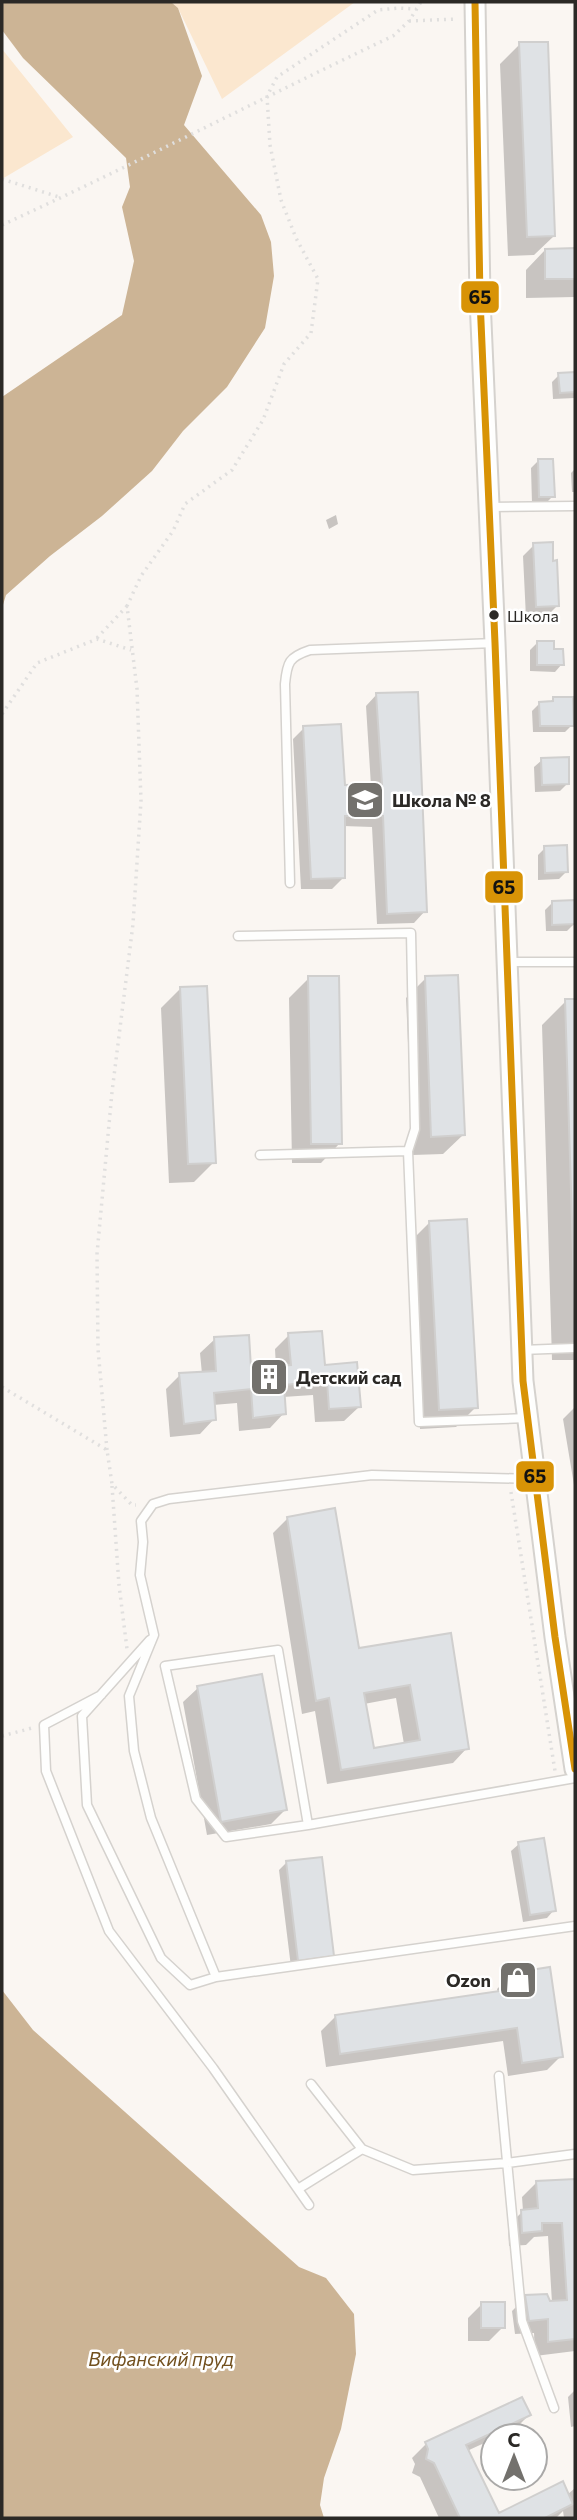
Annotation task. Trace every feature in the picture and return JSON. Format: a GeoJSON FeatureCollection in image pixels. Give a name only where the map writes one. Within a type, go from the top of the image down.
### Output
{"type":"FeatureCollection","features":[{"type":"Feature","properties":{"kind":"street"},"geometry":{"type":"LineString","coordinates":[[475,2],[480,299],[521,1350],[534,1479],[575,1769]]}},
{"type":"Feature","properties":{"kind":"lane"},"geometry":{"type":"LineString","coordinates":[[489,507],[575,506]]}},
{"type":"Feature","properties":{"kind":"lane"},"geometry":{"type":"LineString","coordinates":[[290,883],[285,684],[287,666],[295,655],[310,650],[495,643]]}},
{"type":"Feature","properties":{"kind":"lane"},"geometry":{"type":"LineString","coordinates":[[238,936],[411,933],[415,1129],[408,1151],[419,1422],[527,1418]]}},
{"type":"Feature","properties":{"kind":"lane"},"geometry":{"type":"LineString","coordinates":[[507,962],[575,962]]}},
{"type":"Feature","properties":{"kind":"lane"},"geometry":{"type":"LineString","coordinates":[[260,1155],[408,1151]]}},
{"type":"Feature","properties":{"kind":"lane"},"geometry":{"type":"LineString","coordinates":[[521,1350],[575,1348]]}},
{"type":"Feature","properties":{"kind":"lane"},"geometry":{"type":"LineString","coordinates":[[216,1977],[151,1818],[134,1751],[129,1696],[154,1635],[140,1575],[143,1542],[141,1521],[152,1504],[169,1499],[372,1475],[534,1479]]}},
{"type":"Feature","properties":{"kind":"lane"},"geometry":{"type":"LineString","coordinates":[[154,1635],[82,1716],[86,1805],[161,1958],[190,1985],[216,1977],[575,1926]]}},
{"type":"Feature","properties":{"kind":"lane"},"geometry":{"type":"LineString","coordinates":[[308,1825],[278,1650],[165,1666],[196,1799],[226,1837],[308,1825],[575,1778]]}},
{"type":"Feature","properties":{"kind":"lane"},"geometry":{"type":"LineString","coordinates":[[101,1695],[44,1725],[46,1771],[109,1931],[213,2068],[309,2205]]}},
{"type":"Feature","properties":{"kind":"lane"},"geometry":{"type":"LineString","coordinates":[[499,2076],[522,2321],[554,2408]]}},
{"type":"Feature","properties":{"kind":"lane"},"geometry":{"type":"LineString","coordinates":[[311,2084],[362,2149],[413,2170],[507,2163],[575,2154]]}},
{"type":"Feature","properties":{"kind":"lane"},"geometry":{"type":"LineString","coordinates":[[298,2189],[362,2149]]}},
{"type":"Feature","properties":{"kind":"path"},"geometry":{"type":"LineString","coordinates":[[2,225],[109,176],[225,116],[393,36],[409,21],[421,2]]}},
{"type":"Feature","properties":{"kind":"path"},"geometry":{"type":"LineString","coordinates":[[2,714],[37,663],[97,639],[127,606],[141,576],[173,531],[185,504],[232,470],[263,421],[284,364],[311,333],[318,279],[296,238],[281,200],[270,145],[267,96],[277,77],[378,10],[416,9]]}},
{"type":"Feature","properties":{"kind":"path"},"geometry":{"type":"LineString","coordinates":[[409,21],[457,19]]}},
{"type":"Feature","properties":{"kind":"path"},"geometry":{"type":"LineString","coordinates":[[2,179],[61,198]]}},
{"type":"Feature","properties":{"kind":"path"},"geometry":{"type":"LineString","coordinates":[[126,1667],[127,1648],[98,1349],[97,1254],[112,1092],[133,924],[141,802],[137,689],[127,606]]}},
{"type":"Feature","properties":{"kind":"path"},"geometry":{"type":"LineString","coordinates":[[97,639],[131,650]]}},
{"type":"Feature","properties":{"kind":"path"},"geometry":{"type":"LineString","coordinates":[[2,1387],[107,1450]]}},
{"type":"Feature","properties":{"kind":"path"},"geometry":{"type":"LineString","coordinates":[[509,1479],[556,1782]]}},
{"type":"Feature","properties":{"kind":"path"},"geometry":{"type":"LineString","coordinates":[[112,1484],[132,1506],[152,1504]]}},
{"type":"Feature","properties":{"kind":"path"},"geometry":{"type":"LineString","coordinates":[[2,1736],[44,1725]]}},
{"type":"Feature","properties":{"kind":"shaded area"},"geometry":{"type":"Polygon","coordinates":[[[171,2],[355,2],[222,99],[178,8],[171,2]]]}},
{"type":"Feature","properties":{"kind":"shaded area"},"geometry":{"type":"Polygon","coordinates":[[[2,49],[73,137],[2,179],[2,49]]]}},
{"type":"Feature","properties":{"kind":"water"},"geometry":{"type":"Polygon","coordinates":[[[2,2],[171,2],[178,8],[202,76],[184,125],[261,215],[271,242],[274,276],[265,328],[227,387],[183,431],[152,471],[6,595],[2,608],[2,397],[122,315],[134,261],[122,207],[130,187],[126,158],[23,58],[2,30],[2,2]]]}},
{"type":"Feature","properties":{"kind":"water","name":"Вифанский пруд"},"geometry":{"type":"Polygon","coordinates":[[[2,1990],[33,2030],[299,2267],[326,2278],[354,2314],[356,2354],[341,2429],[324,2478],[320,2505],[324,2518],[2,2518],[2,1990]]]}},
{"type":"Feature","properties":{"kind":"building"},"geometry":{"type":"Polygon","coordinates":[[[519,42],[548,42],[555,236],[527,237],[519,42]]]}},
{"type":"Feature","properties":{"kind":"building"},"geometry":{"type":"Polygon","coordinates":[[[575,248],[575,279],[545,279],[545,249],[575,248]]]}},
{"type":"Feature","properties":{"kind":"building"},"geometry":{"type":"Polygon","coordinates":[[[575,372],[575,392],[560,393],[558,373],[575,372]]]}},
{"type":"Feature","properties":{"kind":"building"},"geometry":{"type":"Polygon","coordinates":[[[538,459],[553,459],[555,497],[539,497],[538,459]]]}},
{"type":"Feature","properties":{"kind":"building"},"geometry":{"type":"Polygon","coordinates":[[[553,542],[553,561],[557,560],[559,606],[536,607],[533,543],[553,542]]]}},
{"type":"Feature","properties":{"kind":"building"},"geometry":{"type":"Polygon","coordinates":[[[537,641],[554,641],[554,649],[563,649],[564,665],[537,665],[537,641]]]}},
{"type":"Feature","properties":{"kind":"building","name":"Школа № 8"},"geometry":{"type":"Polygon","coordinates":[[[418,692],[427,912],[387,914],[383,816],[345,816],[345,878],[311,879],[303,726],[341,724],[345,785],[382,784],[376,693],[418,692]]]}},
{"type":"Feature","properties":{"kind":"building"},"geometry":{"type":"Polygon","coordinates":[[[553,697],[573,697],[574,726],[540,726],[539,702],[553,701],[553,697]]]}},
{"type":"Feature","properties":{"kind":"building"},"geometry":{"type":"Polygon","coordinates":[[[569,757],[569,784],[542,785],[541,758],[569,757]]]}},
{"type":"Feature","properties":{"kind":"building"},"geometry":{"type":"Polygon","coordinates":[[[567,845],[568,872],[545,873],[544,846],[567,845]]]}},
{"type":"Feature","properties":{"kind":"building"},"geometry":{"type":"Polygon","coordinates":[[[575,900],[575,924],[552,925],[552,901],[575,900]]]}},
{"type":"Feature","properties":{"kind":"building"},"geometry":{"type":"Polygon","coordinates":[[[458,975],[465,1135],[431,1137],[425,976],[458,975]]]}},
{"type":"Feature","properties":{"kind":"building"},"geometry":{"type":"Polygon","coordinates":[[[308,976],[339,976],[342,1144],[311,1144],[308,976]]]}},
{"type":"Feature","properties":{"kind":"building"},"geometry":{"type":"Polygon","coordinates":[[[207,986],[216,1163],[188,1164],[180,987],[207,986]]]}},
{"type":"Feature","properties":{"kind":"building"},"geometry":{"type":"Polygon","coordinates":[[[565,999],[575,999],[575,1317],[565,999]]]}},
{"type":"Feature","properties":{"kind":"building"},"geometry":{"type":"Polygon","coordinates":[[[467,1219],[478,1408],[439,1410],[429,1221],[467,1219]]]}},
{"type":"Feature","properties":{"kind":"building","name":"Детский сад"},"geometry":{"type":"Polygon","coordinates":[[[322,1331],[325,1365],[357,1362],[361,1407],[329,1409],[327,1381],[284,1385],[286,1414],[253,1418],[251,1389],[214,1393],[216,1420],[184,1424],[179,1373],[216,1371],[214,1337],[249,1335],[251,1368],[291,1365],[288,1333],[322,1331]]]}},
{"type":"Feature","properties":{"kind":"building"},"geometry":{"type":"Polygon","coordinates":[[[335,1508],[359,1648],[451,1633],[469,1749],[341,1770],[329,1698],[316,1701],[287,1517],[335,1508]],[[410,1685],[364,1693],[374,1748],[420,1740],[410,1685]]]}},
{"type":"Feature","properties":{"kind":"building"},"geometry":{"type":"Polygon","coordinates":[[[262,1674],[287,1810],[221,1822],[197,1686],[262,1674]]]}},
{"type":"Feature","properties":{"kind":"building"},"geometry":{"type":"Polygon","coordinates":[[[544,1838],[556,1911],[530,1915],[518,1842],[544,1838]]]}},
{"type":"Feature","properties":{"kind":"building"},"geometry":{"type":"Polygon","coordinates":[[[322,1857],[334,1956],[298,1961],[286,1861],[322,1857]]]}},
{"type":"Feature","properties":{"kind":"building"},"geometry":{"type":"Polygon","coordinates":[[[550,1967],[563,2057],[522,2063],[517,2028],[340,2054],[335,2015],[513,1989],[511,1973],[550,1967]]]}},
{"type":"Feature","properties":{"kind":"building"},"geometry":{"type":"Polygon","coordinates":[[[575,2179],[575,2339],[548,2342],[548,2319],[529,2321],[525,2295],[547,2294],[550,2301],[567,2300],[562,2223],[542,2223],[542,2231],[522,2233],[521,2210],[538,2208],[536,2181],[575,2179]]]}},
{"type":"Feature","properties":{"kind":"building"},"geometry":{"type":"Polygon","coordinates":[[[481,2302],[505,2302],[505,2328],[481,2328],[481,2302]]]}},
{"type":"Feature","properties":{"kind":"building"},"geometry":{"type":"Polygon","coordinates":[[[522,2397],[531,2415],[516,2422],[479,2422],[479,2439],[466,2445],[479,2472],[479,2492],[489,2492],[499,2513],[541,2492],[549,2492],[549,2488],[563,2481],[573,2504],[545,2518],[460,2518],[434,2463],[426,2459],[428,2449],[425,2442],[522,2397]]]}},
{"type":"Feature","properties":{"kind":"transit line","name":"65"},"geometry":{"type":"LineString","coordinates":[[475,2],[480,299],[523,1381],[555,1637],[575,1769]]}},
{"type":"Feature","properties":{"kind":"place","name":"Школа"},"geometry":{"type":"Point","coordinates":[494,615]}},
{"type":"Feature","properties":{"kind":"place","name":"Школа № 8"},"geometry":{"type":"Point","coordinates":[365,800]}},
{"type":"Feature","properties":{"kind":"place","name":"Детский сад"},"geometry":{"type":"Point","coordinates":[269,1377]}},
{"type":"Feature","properties":{"kind":"place","name":"Ozon"},"geometry":{"type":"Point","coordinates":[518,1980]}}]}
